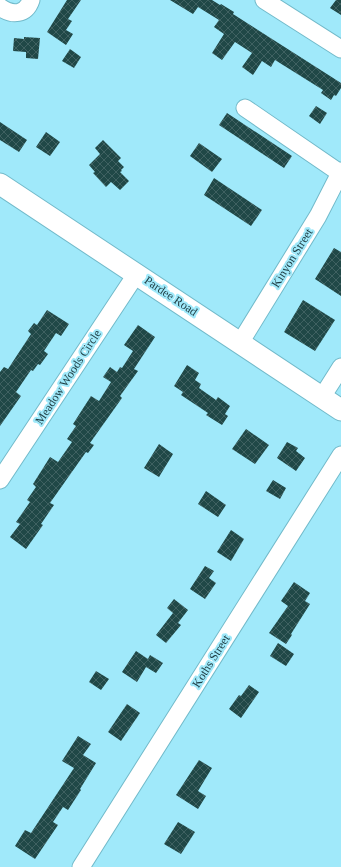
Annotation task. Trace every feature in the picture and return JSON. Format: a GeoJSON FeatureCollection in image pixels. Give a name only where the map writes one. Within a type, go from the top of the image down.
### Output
{"type":"FeatureCollection","features":[{"type":"Feature","properties":{"kind":"main road","name":"Pardee Road"},"geometry":{"type":"LineString","coordinates":[[0,184],[137,273],[341,410]]}},
{"type":"Feature","properties":{"kind":"street"},"geometry":{"type":"LineString","coordinates":[[0,7],[6,11],[21,13],[29,6],[31,0]]}},
{"type":"Feature","properties":{"kind":"street"},"geometry":{"type":"LineString","coordinates":[[264,0],[341,49]]}},
{"type":"Feature","properties":{"kind":"street"},"geometry":{"type":"LineString","coordinates":[[244,108],[341,172]]}},
{"type":"Feature","properties":{"kind":"street","name":"Kinyon Street"},"geometry":{"type":"LineString","coordinates":[[240,343],[318,216],[341,172]]}},
{"type":"Feature","properties":{"kind":"street","name":"Meadow Woods Circle"},"geometry":{"type":"LineString","coordinates":[[0,480],[137,273]]}},
{"type":"Feature","properties":{"kind":"street"},"geometry":{"type":"LineString","coordinates":[[322,397],[341,367]]}},
{"type":"Feature","properties":{"kind":"street","name":"Koths Street"},"geometry":{"type":"LineString","coordinates":[[81,867],[341,455]]}},
{"type":"Feature","properties":{"kind":"building"},"geometry":{"type":"Polygon","coordinates":[[[67,0],[81,0],[68,19],[72,21],[66,30],[73,34],[66,45],[47,32],[67,0]]]}},
{"type":"Feature","properties":{"kind":"building"},"geometry":{"type":"Polygon","coordinates":[[[170,0],[212,0],[220,5],[221,4],[234,12],[233,14],[341,83],[341,88],[336,96],[334,95],[331,100],[321,93],[323,90],[275,60],[271,67],[262,61],[253,75],[242,67],[252,53],[235,42],[222,60],[212,53],[224,34],[214,27],[219,20],[198,7],[193,14],[170,0]]]}},
{"type":"Feature","properties":{"kind":"building"},"geometry":{"type":"Polygon","coordinates":[[[336,0],[341,0],[341,15],[330,8],[336,0]]]}},
{"type":"Feature","properties":{"kind":"building"},"geometry":{"type":"Polygon","coordinates":[[[24,37],[40,38],[38,59],[26,58],[26,52],[13,51],[14,38],[24,39],[24,37]]]}},
{"type":"Feature","properties":{"kind":"building"},"geometry":{"type":"Polygon","coordinates":[[[70,49],[81,57],[74,68],[62,61],[70,49]]]}},
{"type":"Feature","properties":{"kind":"building"},"geometry":{"type":"Polygon","coordinates":[[[316,106],[327,113],[320,124],[309,116],[316,106]]]}},
{"type":"Feature","properties":{"kind":"building"},"geometry":{"type":"Polygon","coordinates":[[[227,113],[292,156],[284,168],[219,125],[227,113]]]}},
{"type":"Feature","properties":{"kind":"building"},"geometry":{"type":"Polygon","coordinates":[[[0,122],[27,140],[19,152],[0,140],[0,122]]]}},
{"type":"Feature","properties":{"kind":"building"},"geometry":{"type":"Polygon","coordinates":[[[46,132],[60,142],[50,156],[36,147],[46,132]]]}},
{"type":"Feature","properties":{"kind":"building"},"geometry":{"type":"Polygon","coordinates":[[[103,140],[121,158],[118,161],[124,167],[120,172],[129,181],[120,190],[111,182],[106,187],[93,173],[95,172],[89,165],[100,154],[95,148],[103,140]]]}},
{"type":"Feature","properties":{"kind":"building"},"geometry":{"type":"Polygon","coordinates":[[[199,143],[222,159],[212,172],[190,156],[199,143]]]}},
{"type":"Feature","properties":{"kind":"building"},"geometry":{"type":"Polygon","coordinates":[[[214,178],[262,210],[251,226],[204,195],[214,178]]]}},
{"type":"Feature","properties":{"kind":"building"},"geometry":{"type":"Polygon","coordinates":[[[334,248],[341,252],[341,296],[315,279],[334,248]]]}},
{"type":"Feature","properties":{"kind":"building"},"geometry":{"type":"Polygon","coordinates":[[[303,300],[335,320],[315,351],[284,332],[303,300]]]}},
{"type":"Feature","properties":{"kind":"building"},"geometry":{"type":"Polygon","coordinates":[[[47,310],[69,324],[61,336],[56,333],[44,351],[48,354],[40,365],[38,364],[33,371],[31,370],[16,392],[21,396],[0,426],[0,372],[4,367],[8,369],[31,334],[28,331],[34,323],[37,325],[47,310]]]}},
{"type":"Feature","properties":{"kind":"building"},"geometry":{"type":"Polygon","coordinates":[[[138,325],[155,337],[134,369],[138,371],[120,396],[122,398],[90,443],[94,445],[88,453],[86,452],[50,503],[54,505],[41,524],[43,525],[26,549],[10,537],[20,524],[16,522],[30,502],[27,500],[36,487],[33,484],[50,457],[58,462],[72,442],[67,439],[76,426],[73,424],[91,396],[99,401],[111,382],[103,377],[110,367],[117,372],[120,367],[122,368],[133,351],[124,345],[138,325]]]}},
{"type":"Feature","properties":{"kind":"building"},"geometry":{"type":"Polygon","coordinates":[[[187,365],[199,373],[195,380],[201,384],[199,388],[216,400],[218,397],[230,406],[225,414],[228,416],[222,425],[206,415],[208,413],[181,395],[183,392],[174,386],[187,365]]]}},
{"type":"Feature","properties":{"kind":"building"},"geometry":{"type":"Polygon","coordinates":[[[246,429],[269,445],[255,464],[232,449],[246,429]]]}},
{"type":"Feature","properties":{"kind":"building"},"geometry":{"type":"Polygon","coordinates":[[[287,442],[298,448],[296,451],[305,458],[296,471],[277,458],[287,442]]]}},
{"type":"Feature","properties":{"kind":"building"},"geometry":{"type":"Polygon","coordinates":[[[159,444],[173,454],[159,477],[144,468],[159,444]]]}},
{"type":"Feature","properties":{"kind":"building"},"geometry":{"type":"Polygon","coordinates":[[[273,480],[286,488],[280,499],[266,491],[273,480]]]}},
{"type":"Feature","properties":{"kind":"building"},"geometry":{"type":"Polygon","coordinates":[[[206,491],[226,505],[218,517],[198,504],[206,491]]]}},
{"type":"Feature","properties":{"kind":"building"},"geometry":{"type":"Polygon","coordinates":[[[231,530],[244,539],[231,561],[217,552],[231,530]]]}},
{"type":"Feature","properties":{"kind":"building"},"geometry":{"type":"Polygon","coordinates":[[[205,566],[214,571],[209,578],[216,583],[205,599],[190,589],[205,566]]]}},
{"type":"Feature","properties":{"kind":"building"},"geometry":{"type":"Polygon","coordinates":[[[294,582],[310,593],[305,601],[310,604],[286,644],[269,633],[288,606],[281,601],[294,582]]]}},
{"type":"Feature","properties":{"kind":"building"},"geometry":{"type":"Polygon","coordinates":[[[174,599],[188,610],[178,623],[181,625],[166,643],[156,635],[173,613],[167,608],[174,599]]]}},
{"type":"Feature","properties":{"kind":"building"},"geometry":{"type":"Polygon","coordinates":[[[278,643],[294,654],[286,666],[270,656],[278,643]]]}},
{"type":"Feature","properties":{"kind":"building"},"geometry":{"type":"Polygon","coordinates":[[[136,651],[148,659],[150,655],[163,663],[156,673],[146,667],[137,682],[122,672],[136,651]]]}},
{"type":"Feature","properties":{"kind":"building"},"geometry":{"type":"Polygon","coordinates":[[[96,671],[109,679],[101,690],[89,682],[96,671]]]}},
{"type":"Feature","properties":{"kind":"building"},"geometry":{"type":"Polygon","coordinates":[[[249,685],[259,692],[241,718],[229,709],[239,695],[241,696],[249,685]]]}},
{"type":"Feature","properties":{"kind":"building"},"geometry":{"type":"Polygon","coordinates":[[[127,704],[140,713],[121,741],[108,732],[127,704]]]}},
{"type":"Feature","properties":{"kind":"building"},"geometry":{"type":"Polygon","coordinates":[[[78,736],[91,744],[83,755],[96,763],[68,810],[63,807],[53,822],[58,825],[35,859],[15,846],[25,830],[31,833],[74,768],[62,761],[78,736]]]}},
{"type":"Feature","properties":{"kind":"building"},"geometry":{"type":"Polygon","coordinates":[[[199,760],[212,768],[198,791],[206,796],[198,809],[176,795],[199,760]]]}},
{"type":"Feature","properties":{"kind":"building"},"geometry":{"type":"Polygon","coordinates":[[[178,822],[195,832],[181,854],[164,844],[178,822]]]}}]}
